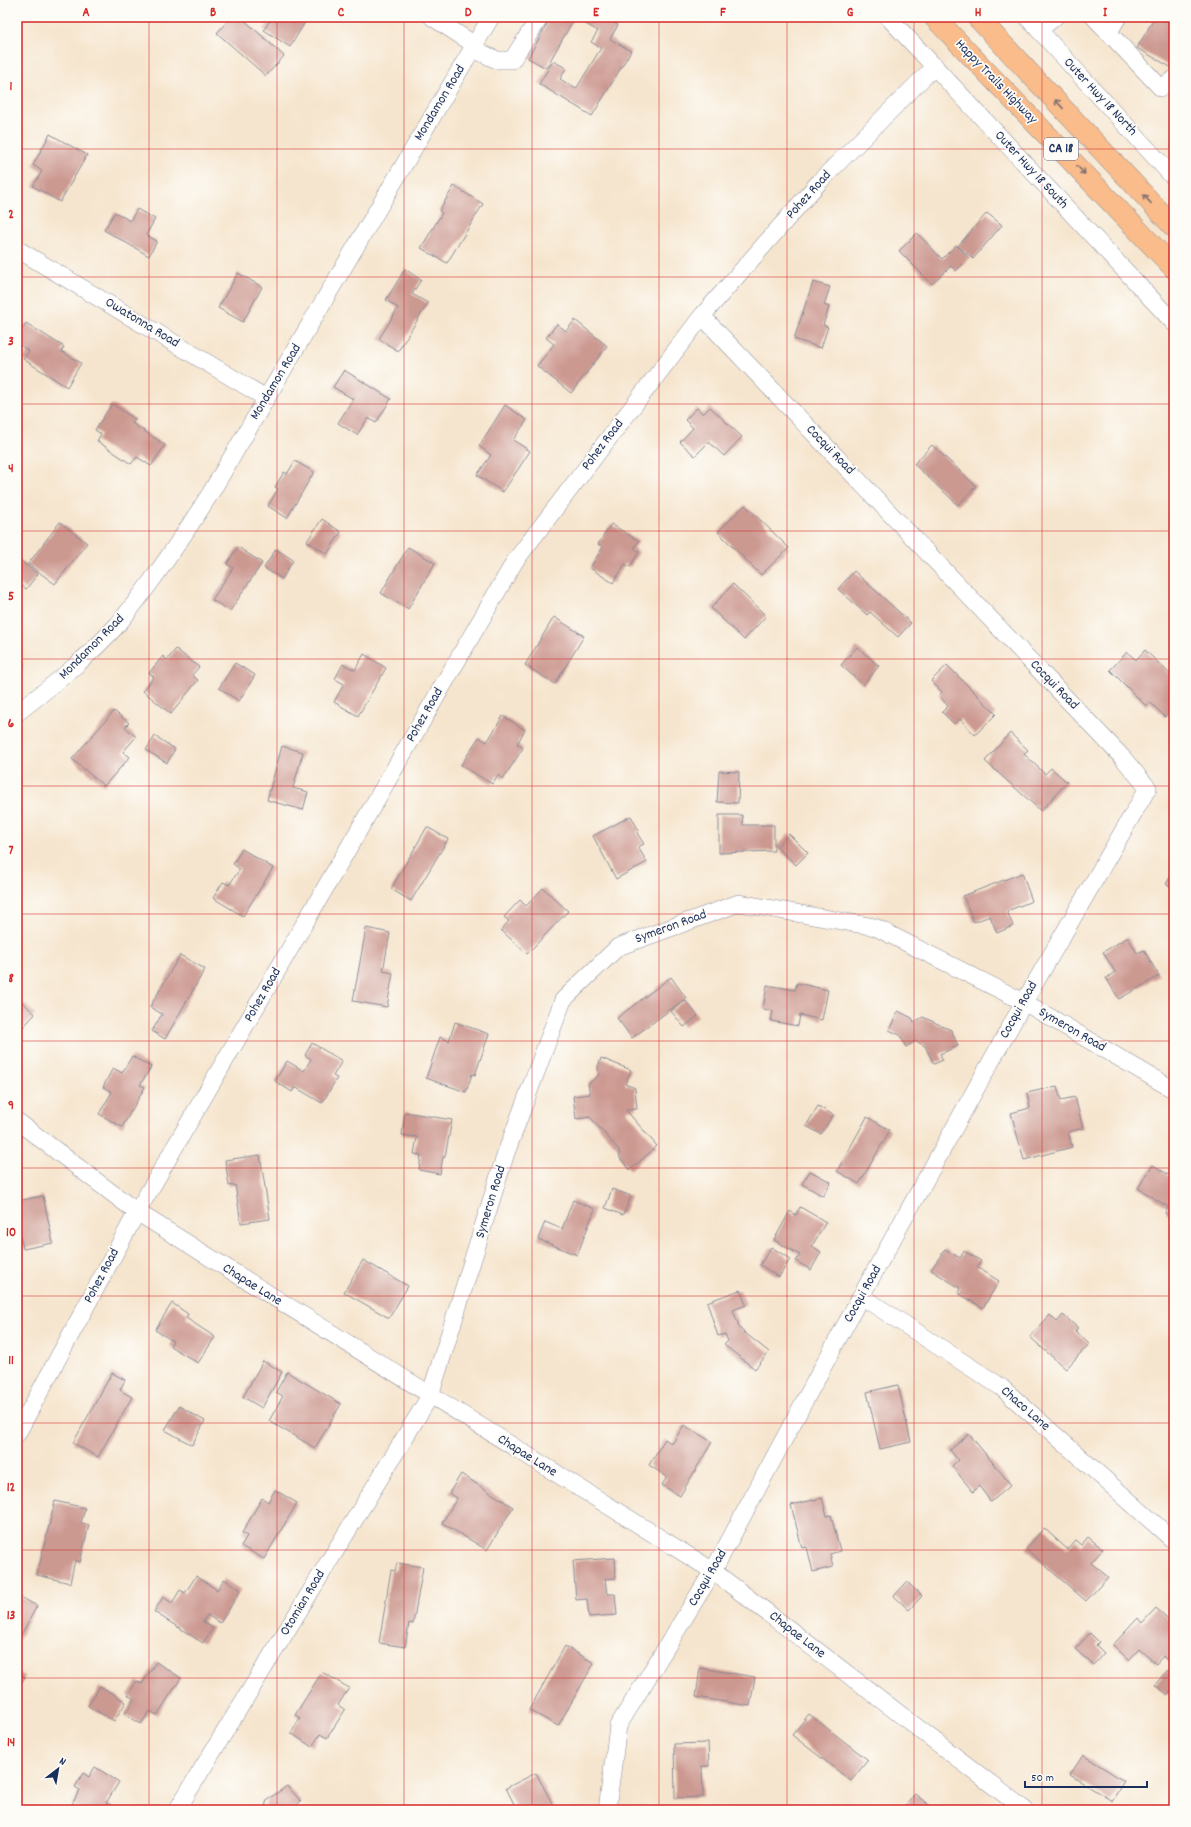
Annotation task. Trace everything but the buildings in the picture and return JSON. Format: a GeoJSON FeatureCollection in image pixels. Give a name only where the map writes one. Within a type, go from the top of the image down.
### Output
{"type":"FeatureCollection","features":[{"type":"Feature","properties":{"kind":"main road","name":"Happy Trails Highway"},"geometry":{"type":"LineString","coordinates":[[934,17],[1174,268]]}},
{"type":"Feature","properties":{"kind":"main road","name":"CA 18"},"geometry":{"type":"LineString","coordinates":[[978,17],[1174,227]]}},
{"type":"Feature","properties":{"kind":"street"},"geometry":{"type":"LineString","coordinates":[[432,17],[474,47],[497,60],[512,60],[540,17]]}},
{"type":"Feature","properties":{"kind":"street","name":"Mondamon Road"},"geometry":{"type":"LineString","coordinates":[[17,713],[65,676],[118,624],[165,564],[210,494],[491,17]]}},
{"type":"Feature","properties":{"kind":"street","name":"Outer Hwy 18 South"},"geometry":{"type":"LineString","coordinates":[[888,17],[1174,323]]}},
{"type":"Feature","properties":{"kind":"street","name":"Outer Hwy 18 North"},"geometry":{"type":"LineString","coordinates":[[1027,17],[1174,178]]}},
{"type":"Feature","properties":{"kind":"street"},"geometry":{"type":"LineString","coordinates":[[1039,30],[1054,17]]}},
{"type":"Feature","properties":{"kind":"street"},"geometry":{"type":"LineString","coordinates":[[1094,17],[1161,88],[1174,79]]}},
{"type":"Feature","properties":{"kind":"street"},"geometry":{"type":"LineString","coordinates":[[1109,32],[1118,17]]}},
{"type":"Feature","properties":{"kind":"street","name":"Pohez Road"},"geometry":{"type":"LineString","coordinates":[[17,1434],[137,1212],[515,561],[702,316],[820,181],[935,66]]}},
{"type":"Feature","properties":{"kind":"street","name":"Owatonna Road"},"geometry":{"type":"LineString","coordinates":[[17,249],[266,398]]}},
{"type":"Feature","properties":{"kind":"street","name":"Cocqui Road"},"geometry":{"type":"LineString","coordinates":[[607,1810],[618,1726],[713,1571],[861,1296],[1024,1002],[1148,788],[1122,757],[702,316]]}},
{"type":"Feature","properties":{"kind":"street","name":"Symeron Road"},"geometry":{"type":"LineString","coordinates":[[430,1396],[506,1153],[563,1000],[618,947],[739,903],[875,927],[1024,1002],[1174,1090]]}},
{"type":"Feature","properties":{"kind":"street","name":"Chapae Lane"},"geometry":{"type":"LineString","coordinates":[[17,1121],[137,1212],[713,1571],[1025,1810]]}},
{"type":"Feature","properties":{"kind":"street","name":"Chaco Lane"},"geometry":{"type":"LineString","coordinates":[[861,1296],[1001,1387],[1174,1541]]}},
{"type":"Feature","properties":{"kind":"street","name":"Otomian Road"},"geometry":{"type":"LineString","coordinates":[[177,1810],[430,1396]]}}]}
